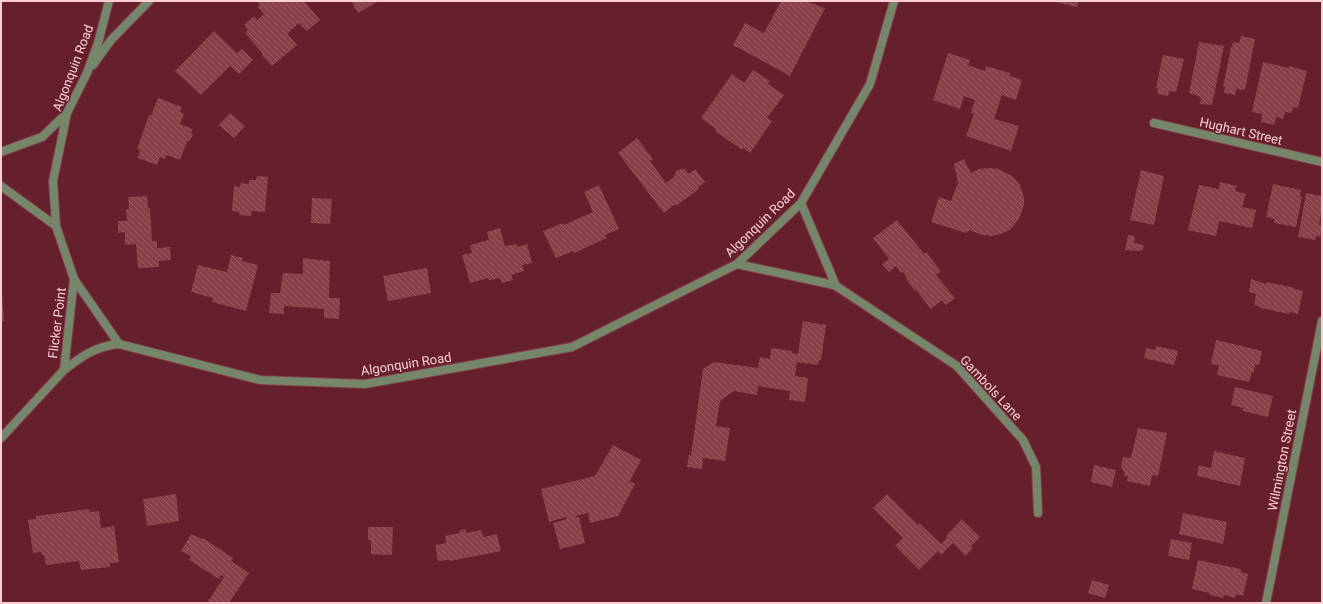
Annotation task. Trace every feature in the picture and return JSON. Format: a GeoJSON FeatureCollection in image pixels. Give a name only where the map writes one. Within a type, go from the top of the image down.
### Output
{"type":"FeatureCollection","features":[{"type":"Feature","properties":{"kind":"street","name":"Algonquin Road"},"geometry":{"type":"LineString","coordinates":[[109,1],[98,44],[87,73],[67,113],[53,181],[56,226],[74,279],[119,344],[260,380],[365,384],[572,347],[737,264],[801,203],[870,84],[894,1]]}},
{"type":"Feature","properties":{"kind":"street"},"geometry":{"type":"LineString","coordinates":[[87,73],[112,40],[149,1]]}},
{"type":"Feature","properties":{"kind":"street"},"geometry":{"type":"LineString","coordinates":[[1,152],[42,137],[67,113]]}},
{"type":"Feature","properties":{"kind":"street","name":"Hughart Street"},"geometry":{"type":"LineString","coordinates":[[1154,123],[1322,162]]}},
{"type":"Feature","properties":{"kind":"street"},"geometry":{"type":"LineString","coordinates":[[1,186],[56,226]]}},
{"type":"Feature","properties":{"kind":"street"},"geometry":{"type":"LineString","coordinates":[[801,203],[836,286]]}},
{"type":"Feature","properties":{"kind":"street","name":"Gambols Lane"},"geometry":{"type":"LineString","coordinates":[[737,264],[836,286],[957,366],[1023,440],[1036,467],[1038,513]]}},
{"type":"Feature","properties":{"kind":"street","name":"Flicker Point"},"geometry":{"type":"LineString","coordinates":[[64,370],[74,279]]}},
{"type":"Feature","properties":{"kind":"street","name":"Wilmington Street"},"geometry":{"type":"LineString","coordinates":[[1266,603],[1322,321]]}},
{"type":"Feature","properties":{"kind":"street","name":"Flicker Point"},"geometry":{"type":"LineString","coordinates":[[1,438],[64,370],[83,356],[104,345],[119,344]]}},
{"type":"Feature","properties":{"kind":"building"},"geometry":{"type":"Polygon","coordinates":[[[257,1],[304,1],[320,20],[307,31],[299,23],[287,34],[297,45],[272,66],[245,33],[248,30],[244,25],[254,16],[257,20],[264,14],[258,7],[260,5],[257,1]]]}},
{"type":"Feature","properties":{"kind":"building"},"geometry":{"type":"Polygon","coordinates":[[[351,1],[377,1],[377,2],[358,13],[351,1]]]}},
{"type":"Feature","properties":{"kind":"building"},"geometry":{"type":"Polygon","coordinates":[[[781,1],[805,1],[825,8],[790,76],[733,45],[745,23],[764,33],[781,1]]]}},
{"type":"Feature","properties":{"kind":"building"},"geometry":{"type":"Polygon","coordinates":[[[1051,1],[1078,1],[1077,7],[1051,1]]]}},
{"type":"Feature","properties":{"kind":"building"},"geometry":{"type":"Polygon","coordinates":[[[214,31],[237,53],[242,49],[253,60],[239,74],[230,66],[201,95],[175,71],[214,31]]]}},
{"type":"Feature","properties":{"kind":"building"},"geometry":{"type":"Polygon","coordinates":[[[1241,36],[1255,39],[1245,90],[1236,89],[1235,95],[1224,93],[1225,87],[1223,87],[1231,47],[1233,42],[1239,43],[1241,36]]]}},
{"type":"Feature","properties":{"kind":"building"},"geometry":{"type":"Polygon","coordinates":[[[1199,42],[1224,46],[1212,105],[1200,104],[1201,97],[1189,93],[1199,42]]]}},
{"type":"Feature","properties":{"kind":"building"},"geometry":{"type":"Polygon","coordinates":[[[948,53],[970,60],[968,65],[985,71],[986,66],[1010,73],[1010,76],[1022,80],[1016,100],[1002,95],[994,119],[1019,126],[1011,151],[966,136],[974,114],[971,113],[975,100],[964,96],[960,109],[933,100],[948,53]]]}},
{"type":"Feature","properties":{"kind":"building"},"geometry":{"type":"Polygon","coordinates":[[[1163,55],[1184,59],[1176,92],[1169,91],[1168,96],[1157,94],[1158,88],[1156,88],[1163,55]]]}},
{"type":"Feature","properties":{"kind":"building"},"geometry":{"type":"Polygon","coordinates":[[[1263,62],[1289,68],[1289,66],[1307,71],[1298,108],[1293,107],[1292,113],[1285,112],[1283,119],[1276,117],[1274,125],[1261,122],[1262,114],[1252,112],[1263,62]]]}},
{"type":"Feature","properties":{"kind":"building"},"geometry":{"type":"Polygon","coordinates":[[[753,70],[770,81],[768,84],[784,95],[767,118],[772,121],[750,153],[743,148],[742,150],[715,131],[716,129],[701,118],[732,74],[744,83],[753,70]]]}},
{"type":"Feature","properties":{"kind":"building"},"geometry":{"type":"Polygon","coordinates":[[[158,98],[182,107],[180,112],[184,114],[180,124],[193,129],[191,132],[193,135],[187,142],[180,160],[166,155],[165,159],[160,157],[157,165],[138,158],[140,150],[137,149],[149,115],[151,116],[158,98]]]}},
{"type":"Feature","properties":{"kind":"building"},"geometry":{"type":"Polygon","coordinates":[[[230,113],[245,126],[234,138],[219,125],[230,113]]]}},
{"type":"Feature","properties":{"kind":"building"},"geometry":{"type":"Polygon","coordinates":[[[637,138],[653,159],[650,161],[666,183],[674,177],[676,171],[681,169],[685,169],[689,174],[695,169],[705,182],[698,187],[699,189],[676,206],[675,204],[664,213],[618,153],[637,138]]]}},
{"type":"Feature","properties":{"kind":"building"},"geometry":{"type":"Polygon","coordinates":[[[964,159],[971,173],[979,169],[999,169],[1012,176],[1020,185],[1024,198],[1024,205],[1019,219],[1010,230],[991,236],[982,235],[970,230],[966,233],[931,222],[939,197],[951,201],[958,183],[954,164],[964,159]]]}},
{"type":"Feature","properties":{"kind":"building"},"geometry":{"type":"Polygon","coordinates":[[[1141,170],[1164,176],[1154,225],[1130,220],[1141,170]]]}},
{"type":"Feature","properties":{"kind":"building"},"geometry":{"type":"Polygon","coordinates":[[[257,176],[268,177],[265,212],[251,211],[251,216],[239,215],[239,212],[232,211],[234,186],[240,187],[241,183],[249,184],[249,180],[256,180],[257,176]]]}},
{"type":"Feature","properties":{"kind":"building"},"geometry":{"type":"Polygon","coordinates":[[[1220,182],[1237,186],[1235,191],[1246,194],[1242,207],[1256,210],[1252,228],[1219,221],[1216,236],[1188,230],[1199,185],[1219,189],[1220,182]]]}},
{"type":"Feature","properties":{"kind":"building"},"geometry":{"type":"Polygon","coordinates":[[[1273,184],[1301,190],[1300,197],[1302,197],[1296,227],[1274,223],[1275,219],[1266,217],[1273,184]]]}},
{"type":"Feature","properties":{"kind":"building"},"geometry":{"type":"Polygon","coordinates":[[[599,185],[619,229],[605,235],[607,238],[574,253],[573,251],[556,258],[543,231],[563,223],[564,225],[593,212],[584,192],[599,185]]]}},
{"type":"Feature","properties":{"kind":"building"},"geometry":{"type":"Polygon","coordinates":[[[1306,193],[1322,196],[1322,208],[1319,225],[1322,227],[1320,237],[1316,236],[1316,240],[1298,237],[1306,193]]]}},
{"type":"Feature","properties":{"kind":"building"},"geometry":{"type":"Polygon","coordinates":[[[147,196],[148,208],[150,208],[152,241],[157,241],[157,248],[170,247],[171,260],[159,261],[159,267],[138,268],[136,244],[125,245],[125,232],[118,233],[118,221],[127,221],[126,209],[129,209],[128,197],[147,196]]]}},
{"type":"Feature","properties":{"kind":"building"},"geometry":{"type":"Polygon","coordinates":[[[312,198],[332,199],[330,224],[311,223],[312,198]]]}},
{"type":"Feature","properties":{"kind":"building"},"geometry":{"type":"Polygon","coordinates":[[[897,220],[924,254],[926,252],[941,271],[936,275],[955,298],[946,305],[942,300],[931,309],[916,290],[915,291],[906,279],[907,278],[903,272],[901,273],[896,266],[889,272],[882,264],[889,259],[873,238],[897,220]]]}},
{"type":"Feature","properties":{"kind":"building"},"geometry":{"type":"Polygon","coordinates":[[[500,228],[505,246],[516,244],[517,247],[527,244],[532,263],[522,265],[524,271],[511,275],[513,280],[502,283],[500,278],[489,280],[488,278],[470,283],[462,255],[472,253],[470,245],[489,240],[487,232],[500,228]]]}},
{"type":"Feature","properties":{"kind":"building"},"geometry":{"type":"Polygon","coordinates":[[[1128,235],[1135,236],[1134,243],[1144,245],[1142,251],[1125,250],[1128,235]]]}},
{"type":"Feature","properties":{"kind":"building"},"geometry":{"type":"Polygon","coordinates":[[[231,255],[243,258],[242,261],[258,265],[246,311],[212,302],[213,298],[191,292],[198,265],[227,272],[231,255]]]}},
{"type":"Feature","properties":{"kind":"building"},"geometry":{"type":"Polygon","coordinates":[[[303,258],[330,261],[329,298],[340,298],[339,319],[324,318],[324,309],[284,306],[284,314],[269,313],[271,293],[280,293],[283,273],[303,274],[303,258]]]}},
{"type":"Feature","properties":{"kind":"building"},"geometry":{"type":"Polygon","coordinates":[[[427,268],[431,293],[388,301],[383,276],[427,268]]]}},
{"type":"Feature","properties":{"kind":"building"},"geometry":{"type":"Polygon","coordinates":[[[1251,279],[1266,284],[1267,282],[1303,291],[1298,314],[1290,312],[1289,314],[1254,305],[1256,294],[1249,292],[1251,279]]]}},
{"type":"Feature","properties":{"kind":"building"},"geometry":{"type":"Polygon","coordinates":[[[2,293],[4,321],[1,321],[2,293]]]}},
{"type":"Feature","properties":{"kind":"building"},"geometry":{"type":"Polygon","coordinates":[[[803,321],[826,325],[821,360],[819,360],[818,365],[797,362],[795,376],[808,378],[805,402],[789,400],[790,391],[758,386],[757,395],[734,391],[720,401],[716,426],[730,428],[725,461],[703,458],[702,469],[687,467],[689,455],[691,455],[703,369],[714,362],[758,368],[760,357],[770,359],[771,348],[792,351],[792,353],[798,354],[803,321]]]}},
{"type":"Feature","properties":{"kind":"building"},"geometry":{"type":"Polygon","coordinates":[[[1216,340],[1262,351],[1259,365],[1255,364],[1254,372],[1252,372],[1249,382],[1217,375],[1219,365],[1211,364],[1216,340]]]}},
{"type":"Feature","properties":{"kind":"building"},"geometry":{"type":"Polygon","coordinates":[[[1156,346],[1178,351],[1174,365],[1144,358],[1146,348],[1155,350],[1156,346]]]}},
{"type":"Feature","properties":{"kind":"building"},"geometry":{"type":"Polygon","coordinates":[[[1235,387],[1273,396],[1268,417],[1243,411],[1243,408],[1231,405],[1235,387]]]}},
{"type":"Feature","properties":{"kind":"building"},"geometry":{"type":"Polygon","coordinates":[[[1138,428],[1167,433],[1158,476],[1152,475],[1150,486],[1127,481],[1128,476],[1124,476],[1125,473],[1121,467],[1123,457],[1131,458],[1138,428]]]}},
{"type":"Feature","properties":{"kind":"building"},"geometry":{"type":"Polygon","coordinates":[[[613,445],[641,460],[630,481],[635,484],[618,516],[590,523],[588,513],[576,516],[579,517],[585,543],[560,549],[553,523],[567,519],[566,517],[549,522],[541,489],[595,476],[613,445]]]}},
{"type":"Feature","properties":{"kind":"building"},"geometry":{"type":"Polygon","coordinates":[[[1214,451],[1245,458],[1240,486],[1197,476],[1199,465],[1211,468],[1214,451]]]}},
{"type":"Feature","properties":{"kind":"building"},"geometry":{"type":"Polygon","coordinates":[[[1094,465],[1116,470],[1112,487],[1091,482],[1094,465]]]}},
{"type":"Feature","properties":{"kind":"building"},"geometry":{"type":"Polygon","coordinates":[[[176,494],[179,521],[147,526],[143,499],[176,494]]]}},
{"type":"Feature","properties":{"kind":"building"},"geometry":{"type":"Polygon","coordinates":[[[887,494],[918,525],[919,523],[941,544],[947,538],[946,536],[962,519],[980,537],[971,546],[973,548],[965,556],[953,543],[941,555],[938,551],[919,570],[895,546],[903,538],[873,508],[887,494]]]}},
{"type":"Feature","properties":{"kind":"building"},"geometry":{"type":"Polygon","coordinates":[[[89,509],[90,512],[99,511],[101,528],[114,526],[119,562],[110,563],[110,567],[81,570],[79,561],[46,565],[44,555],[42,555],[41,552],[33,553],[28,520],[36,519],[36,516],[89,509]]]}},
{"type":"Feature","properties":{"kind":"building"},"geometry":{"type":"Polygon","coordinates":[[[1183,513],[1227,522],[1223,544],[1179,534],[1183,513]]]}},
{"type":"Feature","properties":{"kind":"building"},"geometry":{"type":"Polygon","coordinates":[[[368,527],[393,527],[392,555],[371,554],[371,540],[368,540],[368,527]]]}},
{"type":"Feature","properties":{"kind":"building"},"geometry":{"type":"Polygon","coordinates":[[[465,529],[466,533],[481,530],[483,537],[497,534],[501,551],[450,561],[438,561],[435,545],[446,543],[445,536],[460,533],[459,531],[465,529]]]}},
{"type":"Feature","properties":{"kind":"building"},"geometry":{"type":"Polygon","coordinates":[[[191,534],[202,539],[203,538],[233,558],[231,561],[249,573],[229,603],[207,603],[224,577],[221,575],[219,579],[189,560],[191,556],[181,551],[191,534]]]}},
{"type":"Feature","properties":{"kind":"building"},"geometry":{"type":"Polygon","coordinates":[[[1171,539],[1192,543],[1189,560],[1168,556],[1171,539]]]}},
{"type":"Feature","properties":{"kind":"building"},"geometry":{"type":"Polygon","coordinates":[[[1198,560],[1241,569],[1241,572],[1248,574],[1243,596],[1236,594],[1235,598],[1224,595],[1223,598],[1192,589],[1198,560]]]}},
{"type":"Feature","properties":{"kind":"building"},"geometry":{"type":"Polygon","coordinates":[[[1092,580],[1109,585],[1105,598],[1088,593],[1092,580]]]}}]}
